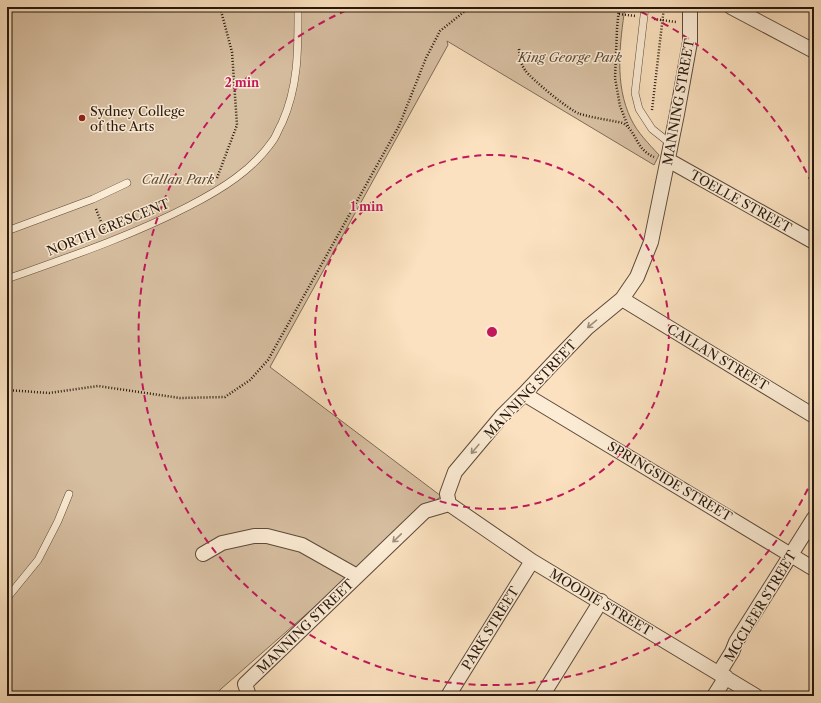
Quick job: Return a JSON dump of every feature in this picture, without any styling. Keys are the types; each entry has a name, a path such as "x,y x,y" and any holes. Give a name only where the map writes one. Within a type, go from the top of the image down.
{"street":[{"name":"MANNING STREET","path":"249,696 245,684 357,576 425,511 449,504 447,494 455,472 502,416 588,327 622,299 637,277 651,242 668,160 687,62 690,7"},
{"path":"731,7 814,52"},
{"name":"TOELLE STREET","path":"668,160 814,242"},
{"name":"CALLAN STREET","path":"622,299 814,416"},
{"name":"SPRINGSIDE STREET","path":"524,394 814,569"},
{"name":"MOODIE STREET","path":"449,504 532,561 601,601 756,696"},
{"name":"MCCLEER STREET","path":"714,696 736,642 814,518"},
{"path":"203,554 222,542 254,536 267,536 302,545 357,576"},
{"name":"PARK STREET","path":"448,696 532,561"},
{"path":"542,696 601,601"}],"lane":[{"name":"NORTH CRESCENT","path":"7,279 109,242 161,221 210,195 234,180 258,159 274,138 286,114 295,84 298,50 298,7"},
{"path":"645,7 635,86 636,100 644,117 652,129 671,144"},
{"path":"7,231 93,199 127,183"},
{"path":"7,598 38,560 58,521 69,494"}],"path":[{"path":"210,195 237,125 232,52 220,7"},
{"path":"7,390 49,393 98,386 180,398 224,397 250,380 268,360 399,126 426,58 440,31 465,11 473,7"},
{"path":"619,7 616,29 615,78 620,106 629,127 642,150 655,158 668,160"},
{"path":"652,110 664,7"},
{"path":"618,14 690,25"},
{"path":"519,49 524,70 553,96 574,111 579,114 623,123 629,127"},
{"path":"93,199 109,242"}],"green space":[{"name":"Callan Park","path":"7,7 625,7 620,49 620,78 622,92 626,106 636,129 659,155 654,165 447,41 448,45 270,367 441,496 213,696 7,696"}],"place":[{"name":"Sydney College of the Arts","path":"82,118"}],"park label":[{"name":"King George Park","path":"570,57"}]}
